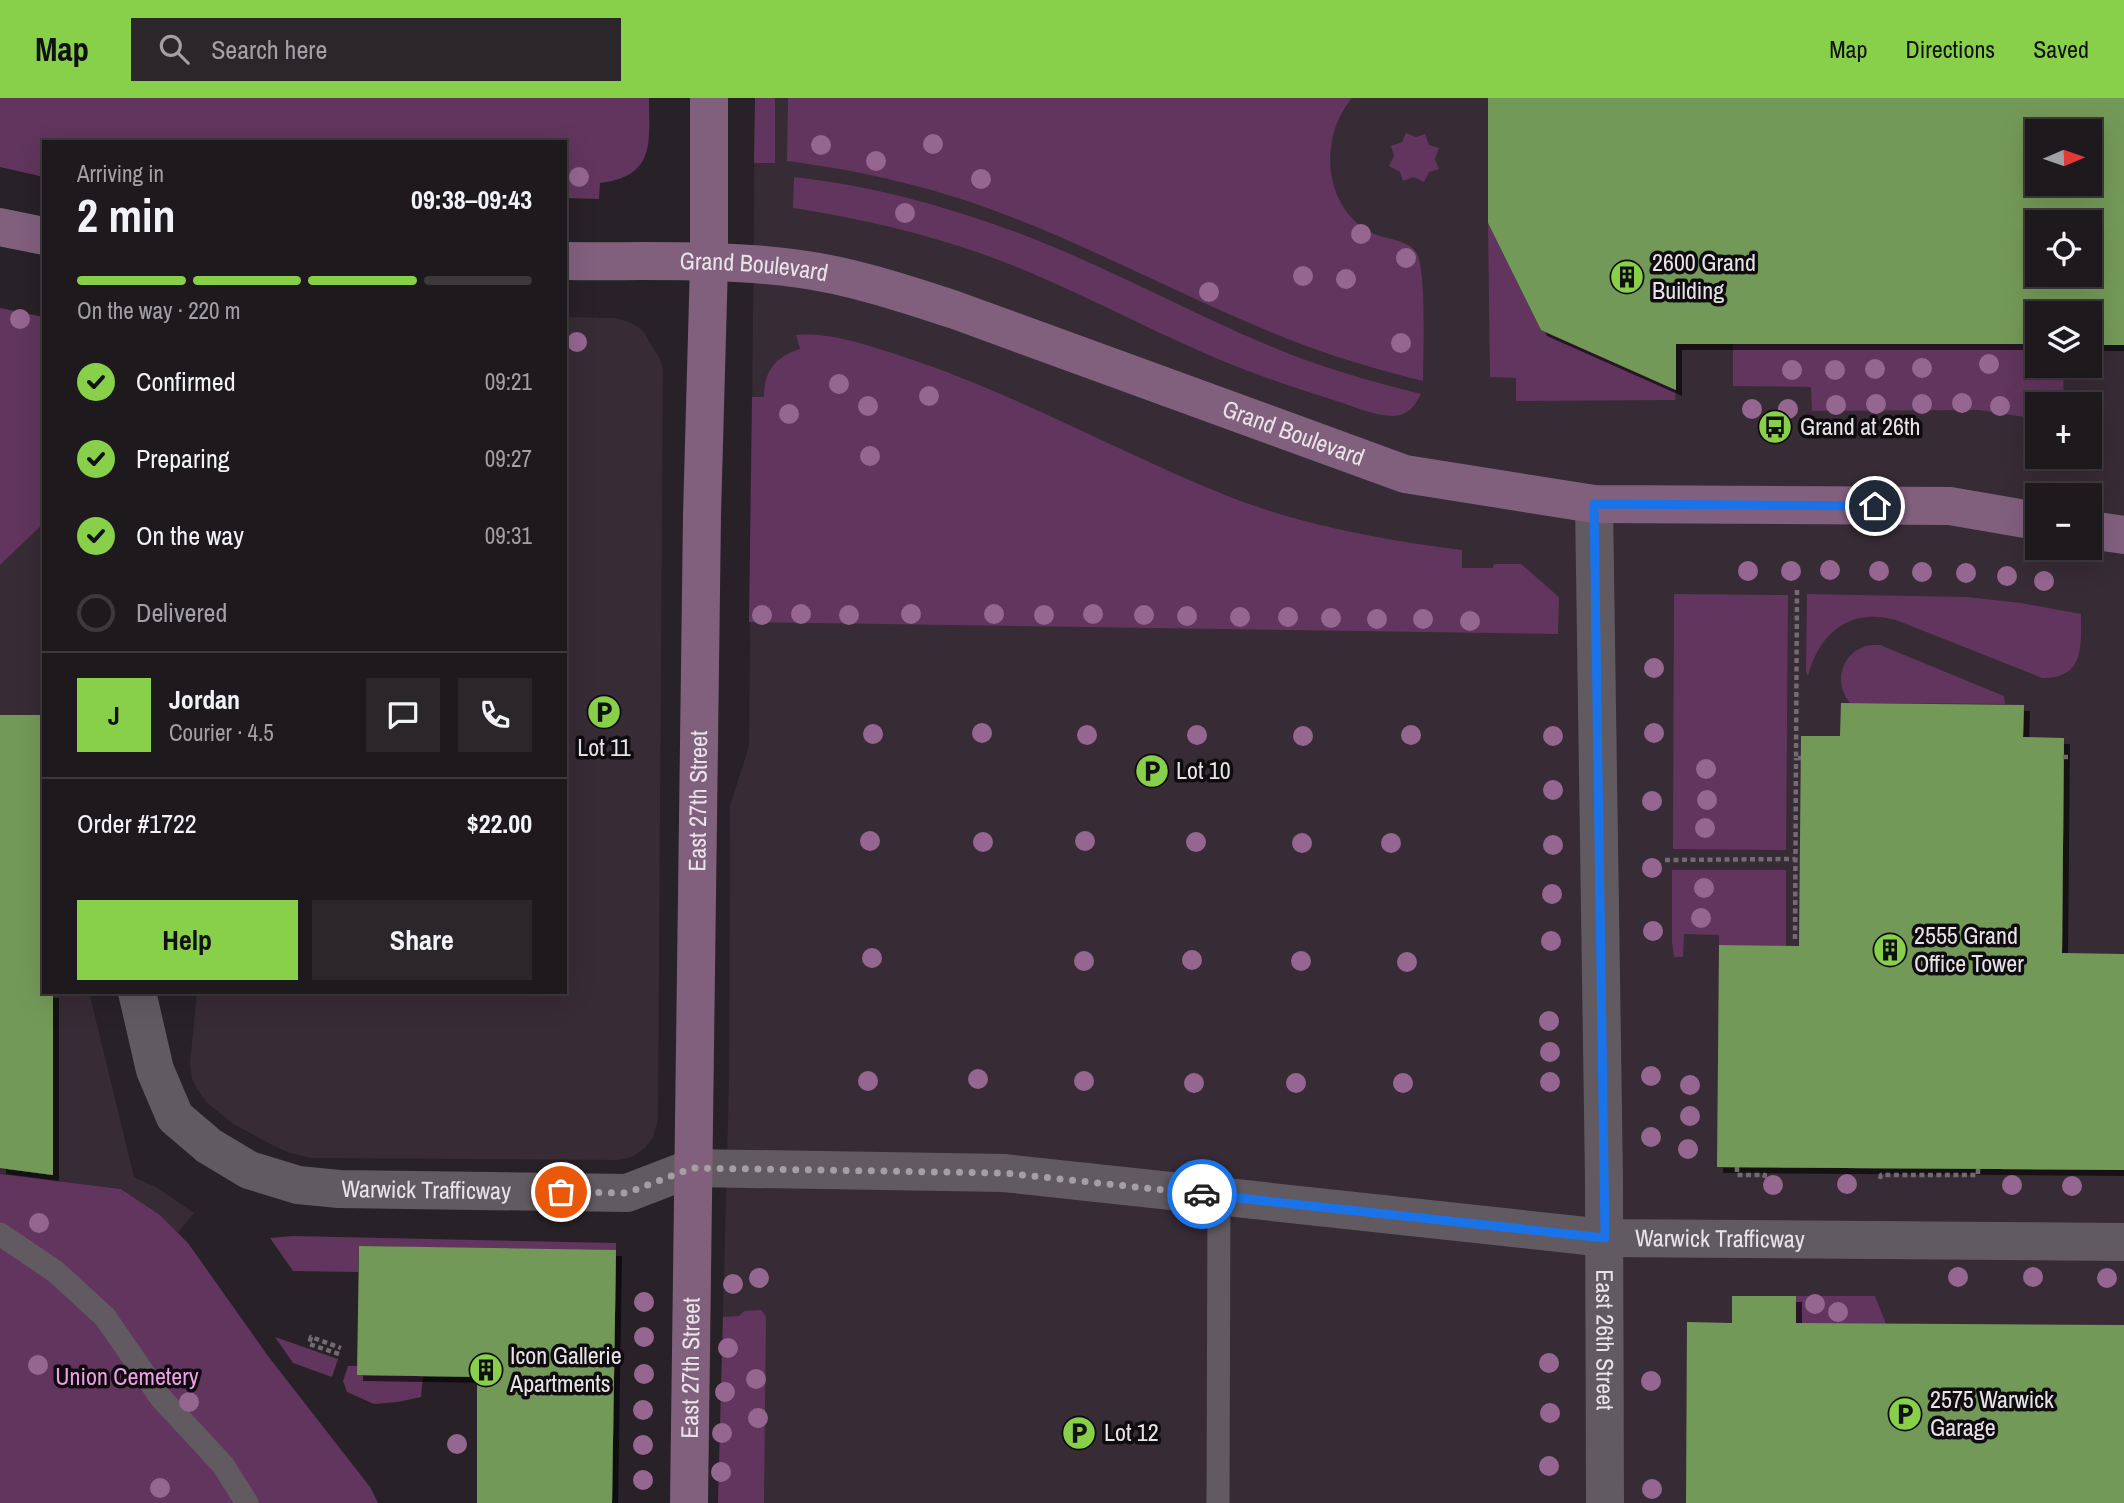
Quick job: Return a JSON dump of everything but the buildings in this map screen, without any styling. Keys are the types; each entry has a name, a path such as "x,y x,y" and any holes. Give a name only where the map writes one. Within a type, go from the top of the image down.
{"main road":[{"name":"East 27th Street","path":"689,1503 702,529 709,263 709,98"},
{"path":"0,227 42,236"},
{"name":"Grand Boulevard","path":"567,261 757,264 803,269 906,294 1405,474 1594,504 1950,506 2025,519"},
{"path":"2102,532 2124,535"}],"street":[{"name":"East 26th Street","path":"1594,504 1605,1238 1605,1503"},
{"name":"Warwick Trafficway","path":"137,994 155,1070 175,1116 209,1146 249,1170 298,1185 339,1189 627,1193 692,1168 1004,1173 1605,1238 2124,1242"}],"lane":[{"path":"1218,1503 1219,1196"},
{"path":"0,1234 56,1272 105,1317 161,1398 223,1465 247,1503"}],"path":[{"path":"1795,939 1797,590"},
{"path":"2063,757 2070,757"},
{"path":"1665,860 1796,859"},
{"path":"1737,1167 1737,1175 1765,1175 1764,1178"},
{"path":"1880,1179 1881,1175 1978,1175 1978,1169"},
{"path":"340,1354 309,1343 311,1337 341,1348"}],"shaded area":[{"path":"755,98 2124,98 2124,1503 718,1503 729,1083 730,806 749,746"},
{"name":"Lot 11","path":"567,317 614,318 630,322 643,331 663,369 658,1120 653,1138 632,1157 617,1160 311,1158 290,1153 232,1123 206,1102 192,1079 190,1063 197,994 567,994"},
{"path":"42,525 42,994 89,994 134,1177 156,1187 194,1213 178,1233 160,1215 121,1189 0,1174 0,565"}],"green space":[{"path":"0,98 649,98 646,155 631,173 600,183 599,199 567,198 567,140 42,140 42,177 0,167"},
{"path":"755,98 775,98 775,163 754,163"},
{"path":"788,98 1352,98 1341,114 1330,152 1335,190 1343,207 1356,222 1372,233 1402,242 1416,252 1423,294 1423,381 1306,346 1051,233 959,198 902,182 787,161"},
{"path":"1406,133 1416,137 1425,134 1429,145 1439,148 1435,159 1439,169 1429,172 1424,182 1414,177 1403,181 1400,172 1389,166 1394,156 1391,146 1402,142"},
{"path":"794,177 884,192 1000,226 1090,263 1288,354 1421,394 1414,406 1399,416 1377,414 1248,371 1059,285 979,253 887,226 793,208"},
{"path":"1488,223 1541,330 1676,390 1675,400 1516,401 1516,378 1490,377"},
{"path":"0,308 42,317 42,525 0,565"},
{"path":"796,335 851,341 946,372 1028,406 1189,480 1258,507 1344,531 1462,550 1462,568 1521,564 1559,597 1558,634 749,622 752,397 764,397 766,380 773,366 784,356 800,349"},
{"path":"1733,344 2025,344 2025,378 2063,378 2064,392 2025,392 2025,417 1979,410 1812,411 1811,387 1733,386"},
{"path":"1674,594 1788,595 1786,850 1673,849"},
{"path":"1807,594 1967,597 2081,614 2078,658 2066,673 2042,678 1896,620 1864,617 1839,627 1829,636 1820,647 1808,676"},
{"path":"1871,645 1880,645 2004,696 2005,704 1850,703 1842,685 1843,668 1853,653"},
{"path":"1672,870 1786,870 1786,946 1719,945 1719,935 1684,934 1683,957 1674,957"},
{"name":"Union Cemetery","path":"0,1174 121,1189 160,1215 188,1243 268,1356 370,1487 378,1503 0,1503"},
{"path":"293,1236 616,1243 616,1251 359,1246 358,1272 293,1271 270,1238"},
{"path":"1796,1296 1875,1296 1886,1324 1796,1323"},
{"path":"761,1310 766,1316 764,1503 718,1503 723,1317"},
{"path":"275,1337 338,1359 332,1377 293,1363"},
{"path":"348,1366 357,1366 357,1375 423,1376 421,1397 374,1404 347,1392 343,1381"}],"way so far":[{"path":"561,1192 627,1193 692,1168 1004,1173 1202,1194"}],"place":[{"name":"2600 Grand Building","path":"1627,277"},
{"name":"Grand at 26th","path":"1775,427"},
{"name":"Lot 11","path":"604,712"},
{"name":"Lot 10","path":"1152,771"},
{"name":"2555 Grand Office Tower","path":"1890,950"},
{"name":"Icon Gallerie Apartments","path":"486,1370"},
{"name":"2575 Warwick Garage","path":"1905,1414"},
{"name":"Lot 12","path":"1079,1433"}],"route":[{"path":"1202,1194 1605,1238 1594,504 1875,506"}]}
